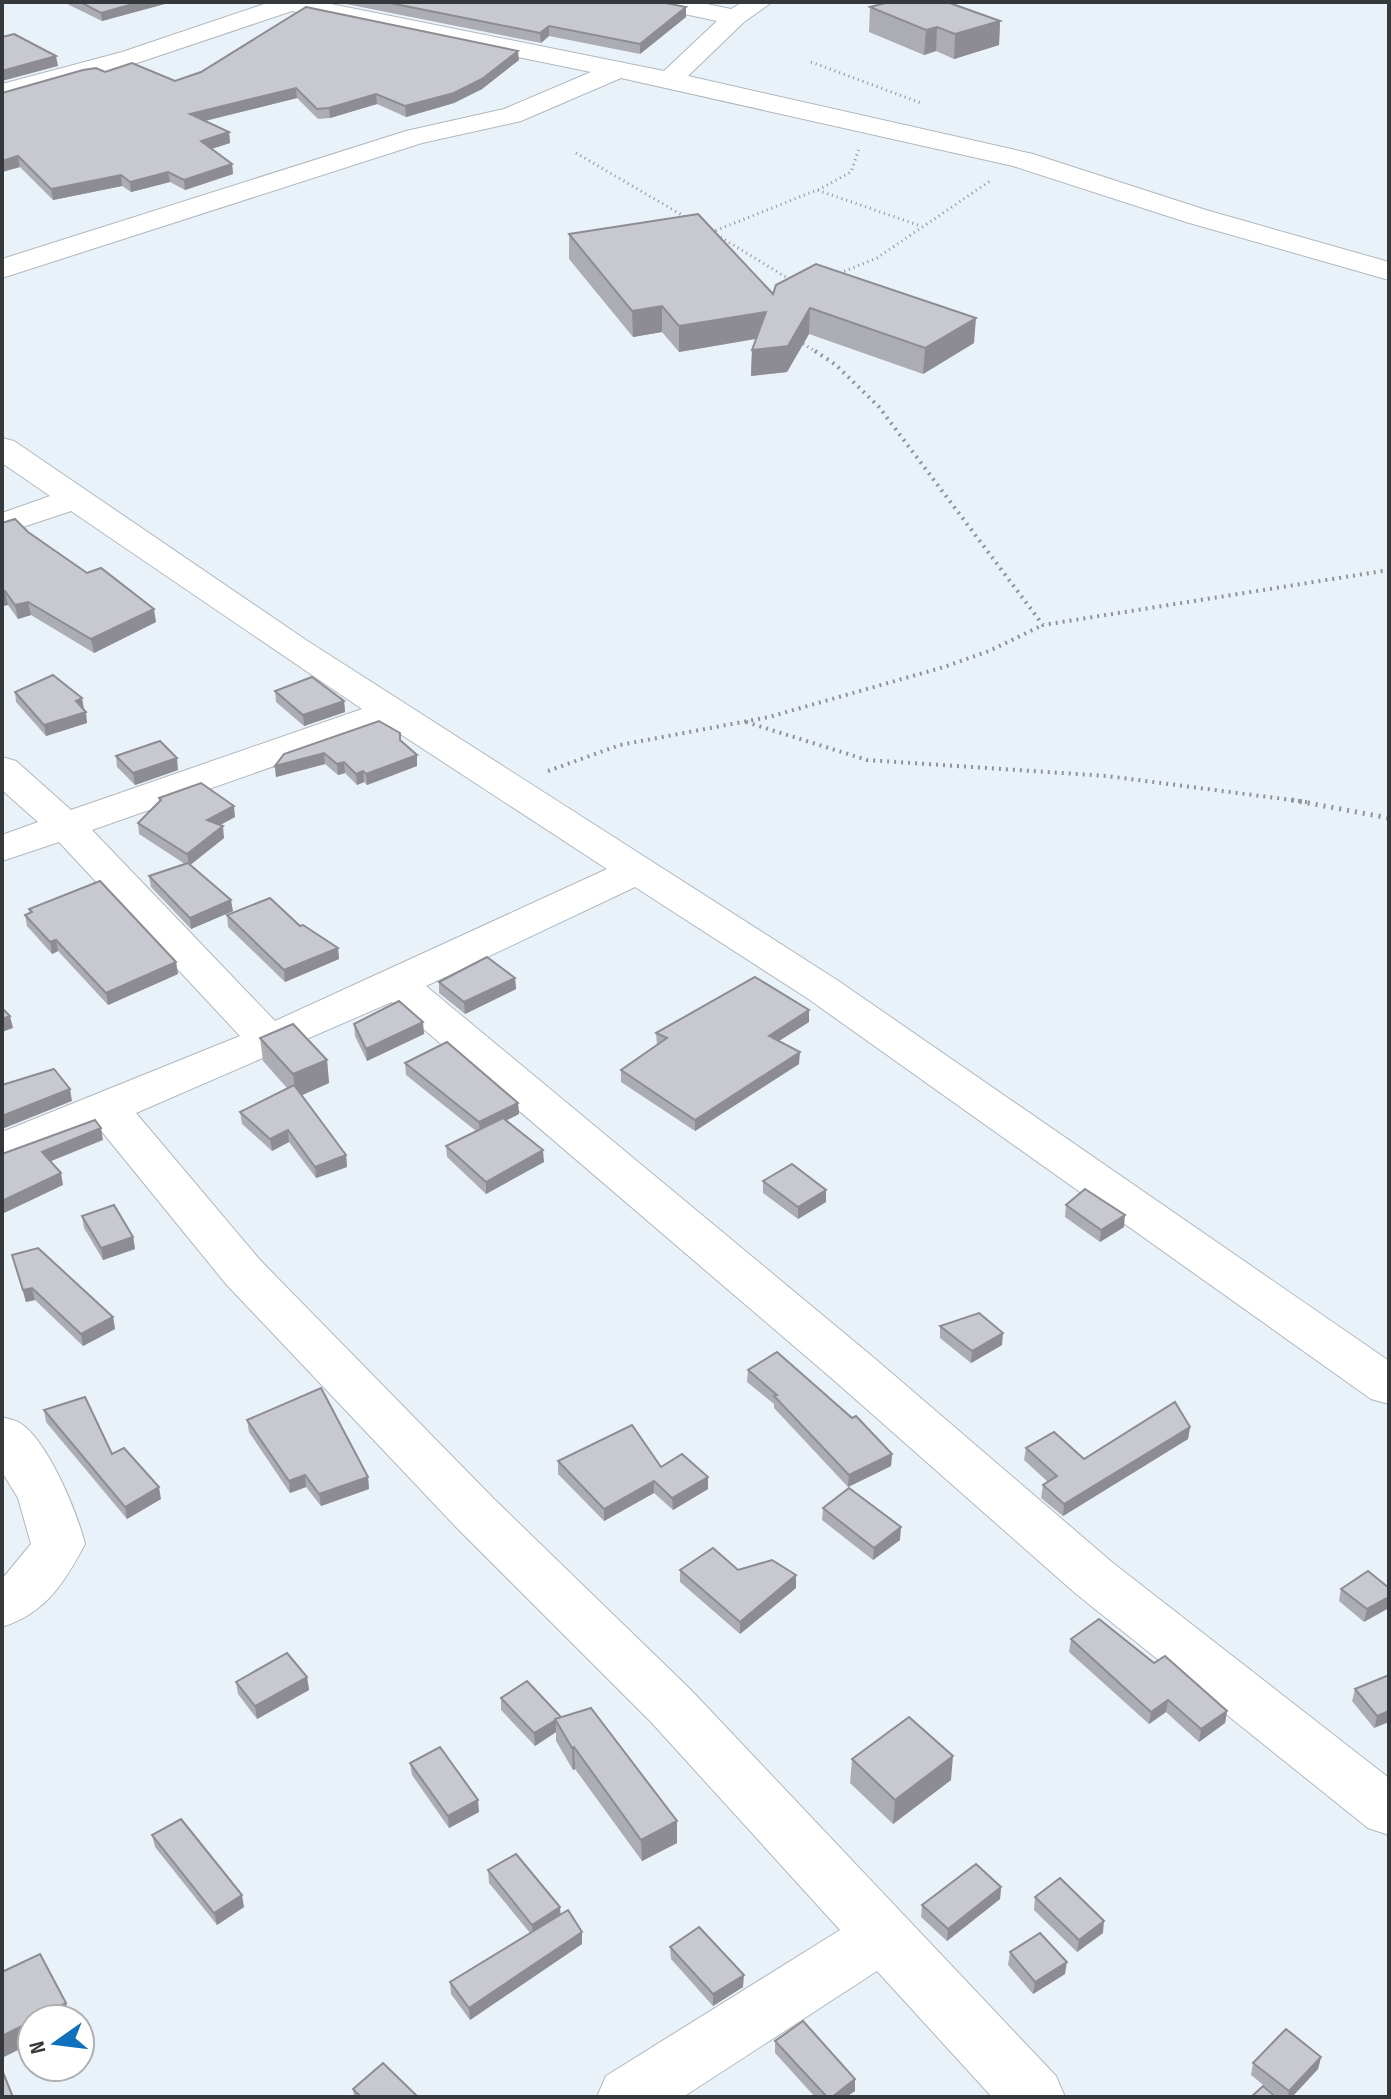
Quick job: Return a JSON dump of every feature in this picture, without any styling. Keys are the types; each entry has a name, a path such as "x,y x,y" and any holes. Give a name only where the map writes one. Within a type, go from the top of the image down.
{"street":[{"path":"2,92 84,72 288,2 670,80 1023,160 1196,216 1389,271"},
{"path":"385,23 426,2"},
{"path":"661,2 735,17"},
{"path":"670,80 735,17 760,2"},
{"path":"2,269 415,137 512,115 617,70"},
{"path":"2,448 391,712 822,989 1389,1386"},
{"path":"2,524 76,498"},
{"path":"2,849 243,761 391,712"},
{"path":"2,769 67,827 268,1040"},
{"path":"2,1149 108,1109 398,985 635,871"},
{"path":"398,985 855,1370 1094,1578 1389,1811"},
{"path":"108,1109 243,1272 475,1513 671,1706 1033,2097"},
{"path":"2,1436 29,1468 49,1503 58,1544 44,1571 21,1596 2,1606"},
{"path":"629,2097 884,1934"}],"path":[{"path":"811,62 921,103"},
{"path":"712,232 817,190 851,172 859,148 861,122"},
{"path":"576,153 612,177 687,218"},
{"path":"826,278 877,258 1023,160"},
{"path":"817,190 921,226"},
{"path":"700,225 801,286 791,291"},
{"path":"796,340 836,365 879,407 1043,625"},
{"path":"509,787 620,745 746,722 944,667 989,651 1043,625 1389,570"},
{"path":"746,722 867,760 1107,776 1307,802 1389,818"}],"building":[{"path":"80,2 140,2 101,13"},
{"path":"385,2 661,2 686,7 640,44 549,26 540,33"},
{"path":"889,2 947,2 1000,21 955,34 937,27 926,30 870,7"},
{"path":"306,7 518,51 482,79 454,93 405,106 376,94 317,109 296,88 190,114 229,132 201,141 232,164 184,180 168,172 130,182 121,175 51,189 18,156 2,161 2,93 83,70 96,68 105,72 132,63 175,81 201,72"},
{"path":"14,34 56,56 2,71 2,37"},
{"path":"698,214 773,294 776,285 816,264 976,318 925,348 810,308 788,346 752,350 766,312 679,326 662,306 632,311 569,234"},
{"path":"15,519 28,532 87,573 101,568 154,609 91,639 28,602 15,605 5,591 2,592 2,523"},
{"path":"53,675 82,698 76,701 86,712 44,725 15,692"},
{"path":"312,677 344,701 303,715 275,691"},
{"path":"379,721 400,733 400,740 417,755 366,774 363,771 356,774 344,762 337,764 324,753 275,766 284,754"},
{"path":"160,741 177,758 133,773 116,756"},
{"path":"201,783 234,806 207,820 223,826 187,854 138,823 161,800 159,798"},
{"path":"188,863 231,900 190,918 149,876"},
{"path":"100,881 176,962 106,993 56,940 50,942 25,915 32,912 29,909"},
{"path":"270,898 300,926 338,948 284,970 227,915"},
{"path":"487,957 515,978 464,1002 439,982"},
{"path":"755,977 809,1010 769,1036 800,1052 695,1120 621,1070 667,1038 656,1033"},
{"path":"399,1001 423,1022 366,1049 354,1024"},
{"path":"2,1008 10,1016 2,1019"},
{"path":"293,1024 327,1060 293,1074 260,1038"},
{"path":"447,1042 518,1103 479,1122 405,1063"},
{"path":"54,1069 70,1089 2,1116 2,1085"},
{"path":"294,1085 346,1155 315,1167 288,1130 270,1139 240,1112"},
{"path":"503,1118 543,1150 486,1182 446,1146"},
{"path":"95,1120 101,1128 42,1152 61,1173 2,1201 2,1154"},
{"path":"792,1164 826,1190 798,1207 763,1181"},
{"path":"1085,1189 1125,1215 1101,1230 1066,1205"},
{"path":"114,1205 133,1237 101,1248 82,1216"},
{"path":"38,1248 113,1317 81,1334 32,1288 23,1290 12,1255"},
{"path":"979,1313 1003,1333 972,1351 940,1326"},
{"path":"777,1352 852,1418 856,1416 892,1454 849,1475 774,1396 777,1395 748,1370"},
{"path":"321,1388 368,1477 319,1494 305,1475 289,1481 247,1420"},
{"path":"85,1397 112,1454 124,1448 159,1487 125,1507 44,1410"},
{"path":"1175,1402 1190,1427 1064,1504 1043,1485 1057,1476 1026,1448 1054,1432 1084,1459"},
{"path":"632,1425 661,1467 682,1454 708,1477 672,1498 654,1481 604,1509 558,1461"},
{"path":"849,1488 901,1527 874,1548 823,1508"},
{"path":"713,1548 738,1570 772,1560 796,1575 740,1622 680,1570"},
{"path":"1368,1571 1389,1588 1389,1597 1367,1609 1341,1589"},
{"path":"1099,1619 1154,1663 1165,1656 1227,1711 1201,1729 1168,1700 1151,1712 1071,1639"},
{"path":"287,1653 307,1677 255,1706 236,1682"},
{"path":"1389,1675 1389,1711 1377,1716 1355,1689"},
{"path":"527,1681 561,1717 534,1733 501,1698"},
{"path":"591,1708 677,1821 641,1840 572,1748 555,1719"},
{"path":"909,1717 953,1756 895,1800 852,1759"},
{"path":"440,1747 478,1800 448,1816 410,1763"},
{"path":"181,1819 242,1895 214,1913 152,1835"},
{"path":"516,1854 560,1907 532,1925 488,1870"},
{"path":"976,1864 1001,1887 948,1929 922,1905"},
{"path":"1060,1878 1104,1921 1079,1940 1035,1897"},
{"path":"568,1910 582,1932 469,2008 450,1982"},
{"path":"699,1927 744,1975 713,1994 670,1947"},
{"path":"1040,1933 1067,1962 1035,1982 1010,1952"},
{"path":"40,1954 66,2003 16,2003 16,2029 2,2036 2,1972"},
{"path":"803,2021 855,2079 832,2097 827,2097 775,2041"},
{"path":"1286,2029 1321,2057 1289,2091 1253,2063"},
{"path":"383,2063 418,2097 361,2097 353,2089"},
{"path":"2,2070 13,2097 2,2097"},
{"path":"1263,2086 1276,2097 1251,2097"}]}
